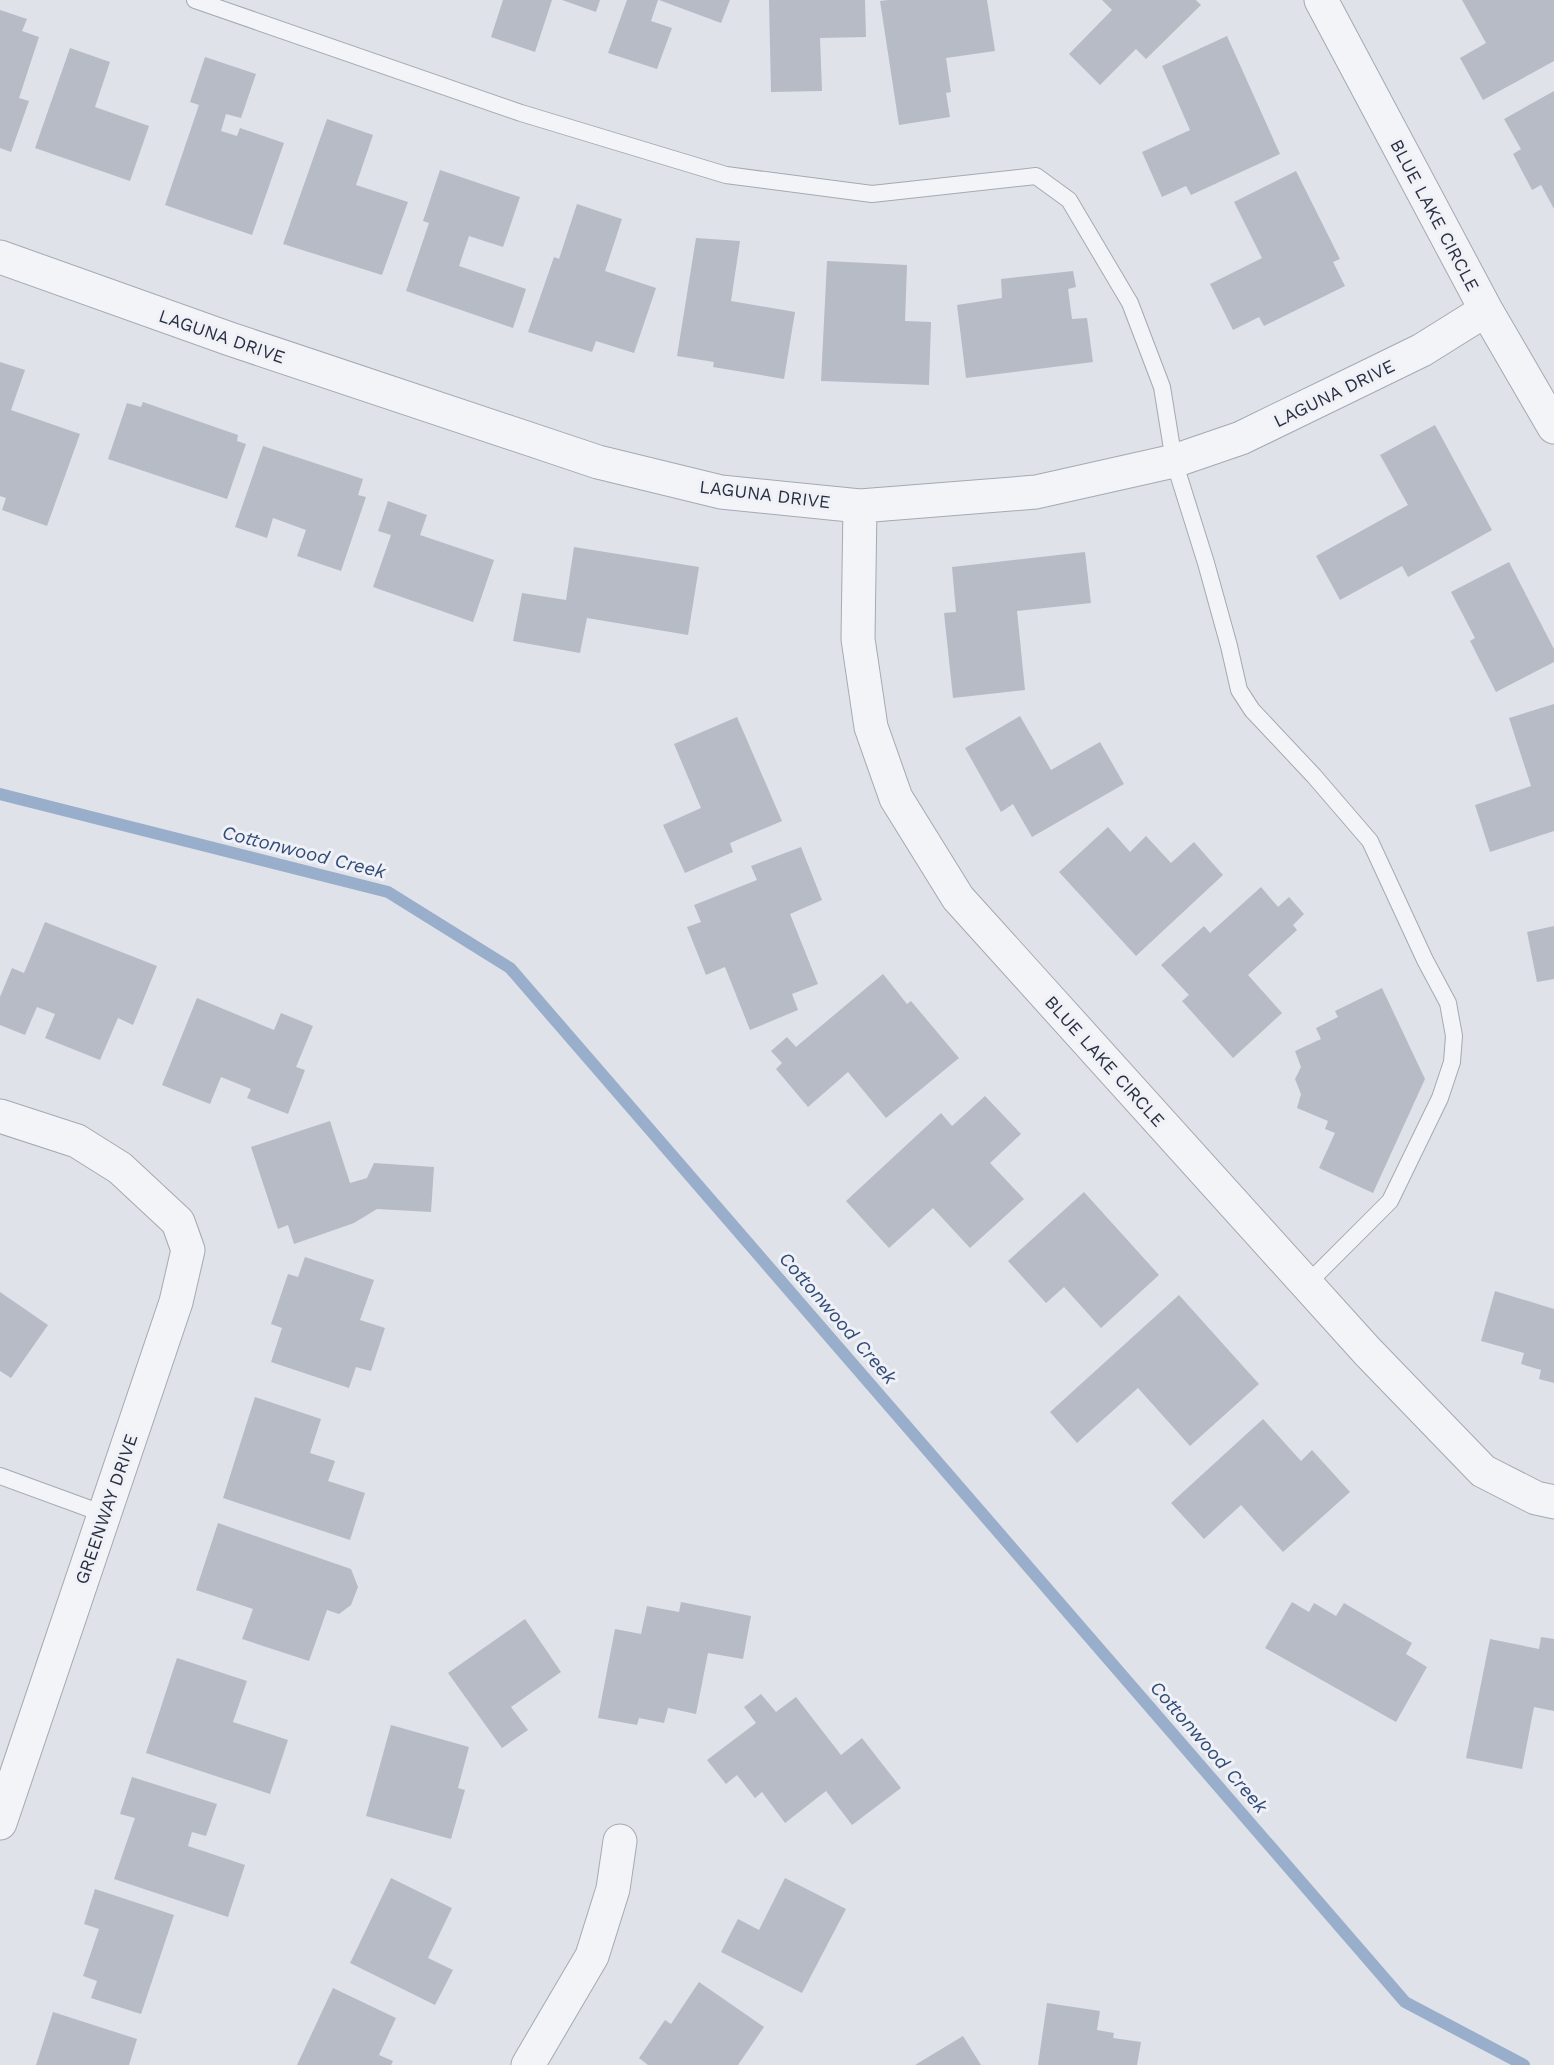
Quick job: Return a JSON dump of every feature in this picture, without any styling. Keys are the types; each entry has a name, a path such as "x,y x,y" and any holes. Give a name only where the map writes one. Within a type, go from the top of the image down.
{"street":[{"name":"BLUE LAKE CIRCLE","path":"1321,0 1486,310 1554,427"},
{"name":"LAGUNA DRIVE","path":"0,257 230,339 598,462 721,492 860,506 1036,492 1174,461 1241,438 1422,350 1486,310"},
{"name":"BLUE LAKE CIRCLE","path":"860,506 858,639 871,727 895,798 958,898 1307,1284 1483,1471 1536,1498 1554,1502"},
{"name":"GREENWAY DRIVE","path":"0,1116 77,1141 120,1168 178,1222 187,1250 176,1303 0,1822"},
{"path":"528,2065 592,1956 613,1889 620,1841"}],"lane":[{"path":"195,0 521,113 726,175 872,194 1035,176 1069,200 1130,303 1162,387 1174,461 1206,563 1239,690 1252,710 1370,841 1420,950 1448,1003 1454,1036 1452,1062 1440,1098 1390,1201 1307,1284"},
{"path":"0,1476 104,1514"}],"building":[{"path":"503,0 552,0 535,52 491,37"},
{"path":"562,0 600,0 596,12"},
{"path":"627,0 658,0 651,21 672,28 657,69 608,53"},
{"path":"659,0 730,0 721,23"},
{"path":"769,0 865,0 866,37 820,38 822,91 771,92"},
{"path":"987,0 995,51 946,58 951,92 946,93 950,117 899,125 880,1"},
{"path":"1102,0 1196,0 1201,5 1146,59 1136,49 1100,85 1069,54 1112,10"},
{"path":"1462,0 1554,0 1554,61 1483,100 1460,58 1486,43"},
{"path":"0,10 27,19 22,31 39,37 19,98 29,101 11,152 0,148"},
{"path":"1227,36 1280,154 1191,195 1186,186 1162,197 1142,152 1190,130 1162,66"},
{"path":"70,48 110,62 95,107 149,126 130,181 35,148"},
{"path":"205,57 256,74 241,118 226,114 221,131 237,136 240,128 284,143 252,235 165,205 199,105 190,102"},
{"path":"1554,91 1554,209 1541,185 1532,190 1513,154 1521,149 1504,119"},
{"path":"327,119 373,135 356,185 408,202 382,275 283,244"},
{"path":"440,170 520,197 503,247 469,236 459,266 526,289 513,328 406,291 429,223 423,221"},
{"path":"1296,171 1340,259 1333,262 1345,286 1264,326 1259,317 1233,330 1210,284 1262,258 1234,202"},
{"path":"577,204 622,219 605,271 656,288 634,353 596,341 592,352 528,332 554,257 559,259"},
{"path":"696,238 740,241 731,301 795,312 784,379 713,367 714,362 677,356"},
{"path":"827,261 907,265 905,321 931,322 929,385 821,381"},
{"path":"1073,271 1076,287 1068,289 1072,319 1087,318 1093,362 966,378 957,305 1002,298 1001,279"},
{"path":"0,362 25,370 11,410 80,434 47,526 2,510 6,498 0,496"},
{"path":"143,402 238,435 237,441 246,444 227,499 108,459 127,403 141,407"},
{"path":"1435,425 1492,530 1408,577 1402,566 1340,600 1316,556 1408,505 1380,455"},
{"path":"263,446 363,479 358,495 366,497 341,571 297,556 306,530 273,518 267,538 235,527"},
{"path":"388,501 427,515 420,535 494,560 473,622 373,587 391,535 378,531"},
{"path":"574,547 699,567 688,635 587,618 580,653 513,641 522,593 566,600"},
{"path":"1085,552 1091,603 1017,611 1025,690 953,698 944,613 956,612 952,567"},
{"path":"1509,562 1554,649 1554,662 1496,692 1470,641 1475,638 1451,592"},
{"path":"1554,704 1554,831 1490,852 1475,805 1531,786 1509,718"},
{"path":"1020,716 1051,770 1100,742 1124,784 1032,837 1013,804 1001,812 965,748"},
{"path":"737,717 782,821 730,843 733,852 685,873 663,825 701,808 674,744"},
{"path":"1108,827 1130,852 1146,836 1171,863 1194,842 1223,875 1136,956 1059,872"},
{"path":"801,847 822,900 790,914 818,984 792,994 798,1010 750,1030 725,967 706,975 687,927 701,922 694,905 757,880 751,866"},
{"path":"1261,887 1278,907 1289,897 1304,914 1293,925 1297,930 1248,975 1282,1013 1233,1058 1182,1001 1189,995 1161,965 1204,926 1210,933"},
{"path":"45,922 157,966 133,1025 118,1018 100,1060 45,1038 55,1014 37,1007 25,1035 0,1025 0,997 12,968 24,973"},
{"path":"1554,926 1554,979 1537,982 1527,932"},
{"path":"883,974 907,1004 911,1001 959,1058 886,1118 848,1072 808,1107 776,1069 782,1063 771,1051 787,1037 796,1047"},
{"path":"1382,988 1425,1079 1373,1193 1319,1168 1335,1133 1325,1129 1328,1121 1297,1108 1301,1094 1295,1079 1301,1067 1295,1051 1321,1039 1316,1028 1338,1017 1335,1011"},
{"path":"197,998 274,1030 281,1013 313,1026 296,1067 305,1070 288,1114 247,1098 251,1089 221,1077 210,1104 162,1085"},
{"path":"985,1096 1021,1134 990,1163 1024,1199 970,1248 933,1208 889,1248 846,1201 941,1113 952,1126"},
{"path":"330,1121 350,1183 367,1178 374,1163 434,1167 431,1212 377,1209 354,1223 294,1244 288,1225 278,1229 251,1147"},
{"path":"1084,1192 1159,1275 1101,1328 1064,1287 1046,1303 1008,1261"},
{"path":"305,1257 374,1280 360,1320 385,1328 371,1371 356,1367 349,1388 271,1362 282,1328 271,1324 288,1274 298,1277"},
{"path":"1495,1291 1554,1309 1554,1383 1539,1379 1541,1370 1521,1364 1524,1353 1481,1341"},
{"path":"0,1292 48,1325 11,1378 0,1371"},
{"path":"1179,1295 1259,1384 1190,1446 1138,1388 1077,1443 1050,1412"},
{"path":"255,1397 321,1419 310,1453 335,1461 328,1481 365,1493 350,1540 223,1498"},
{"path":"1263,1419 1301,1461 1312,1450 1350,1492 1283,1552 1241,1505 1204,1539 1171,1503"},
{"path":"218,1523 351,1569 358,1587 351,1605 339,1614 327,1610 309,1661 242,1639 253,1609 196,1590"},
{"path":"681,1602 751,1616 743,1659 708,1653 696,1714 668,1708 664,1723 639,1718 637,1725 598,1718 615,1629 641,1634 647,1606 679,1612"},
{"path":"1292,1602 1309,1612 1314,1603 1336,1616 1344,1603 1412,1643 1406,1654 1427,1667 1396,1722 1265,1648"},
{"path":"525,1619 561,1672 511,1707 528,1730 502,1748 448,1673"},
{"path":"1541,1637 1554,1639 1554,1711 1534,1707 1522,1769 1466,1758 1490,1639 1539,1649"},
{"path":"177,1658 247,1681 233,1722 288,1740 270,1794 146,1753"},
{"path":"761,1694 776,1712 796,1697 841,1755 862,1738 901,1788 852,1825 826,1791 785,1823 762,1792 755,1798 737,1775 726,1784 707,1760 756,1723 744,1707"},
{"path":"391,1725 469,1747 458,1788 465,1790 451,1839 366,1816"},
{"path":"132,1777 217,1804 206,1836 192,1832 188,1846 245,1865 228,1917 114,1879 135,1818 120,1814"},
{"path":"391,1878 452,1908 428,1958 453,1970 435,2005 350,1963"},
{"path":"785,1878 846,1909 802,1993 721,1952 738,1919 759,1930"},
{"path":"95,1889 174,1915 141,2014 91,1998 97,1981 83,1976 99,1929 84,1924"},
{"path":"699,1982 764,2027 738,2065 648,2065 639,2058 665,2020 671,2024"},
{"path":"333,1988 396,2018 379,2055 393,2061 391,2065 297,2065"},
{"path":"1047,2003 1100,2011 1097,2030 1114,2033 1113,2038 1141,2042 1137,2065 1038,2065"},
{"path":"53,2012 137,2039 129,2065 36,2065"},
{"path":"963,2036 981,2065 915,2065"}],"waterway":[{"name":"Cottonwood Creek","path":"0,794 388,892 510,968 1405,2002 1524,2065"}]}
